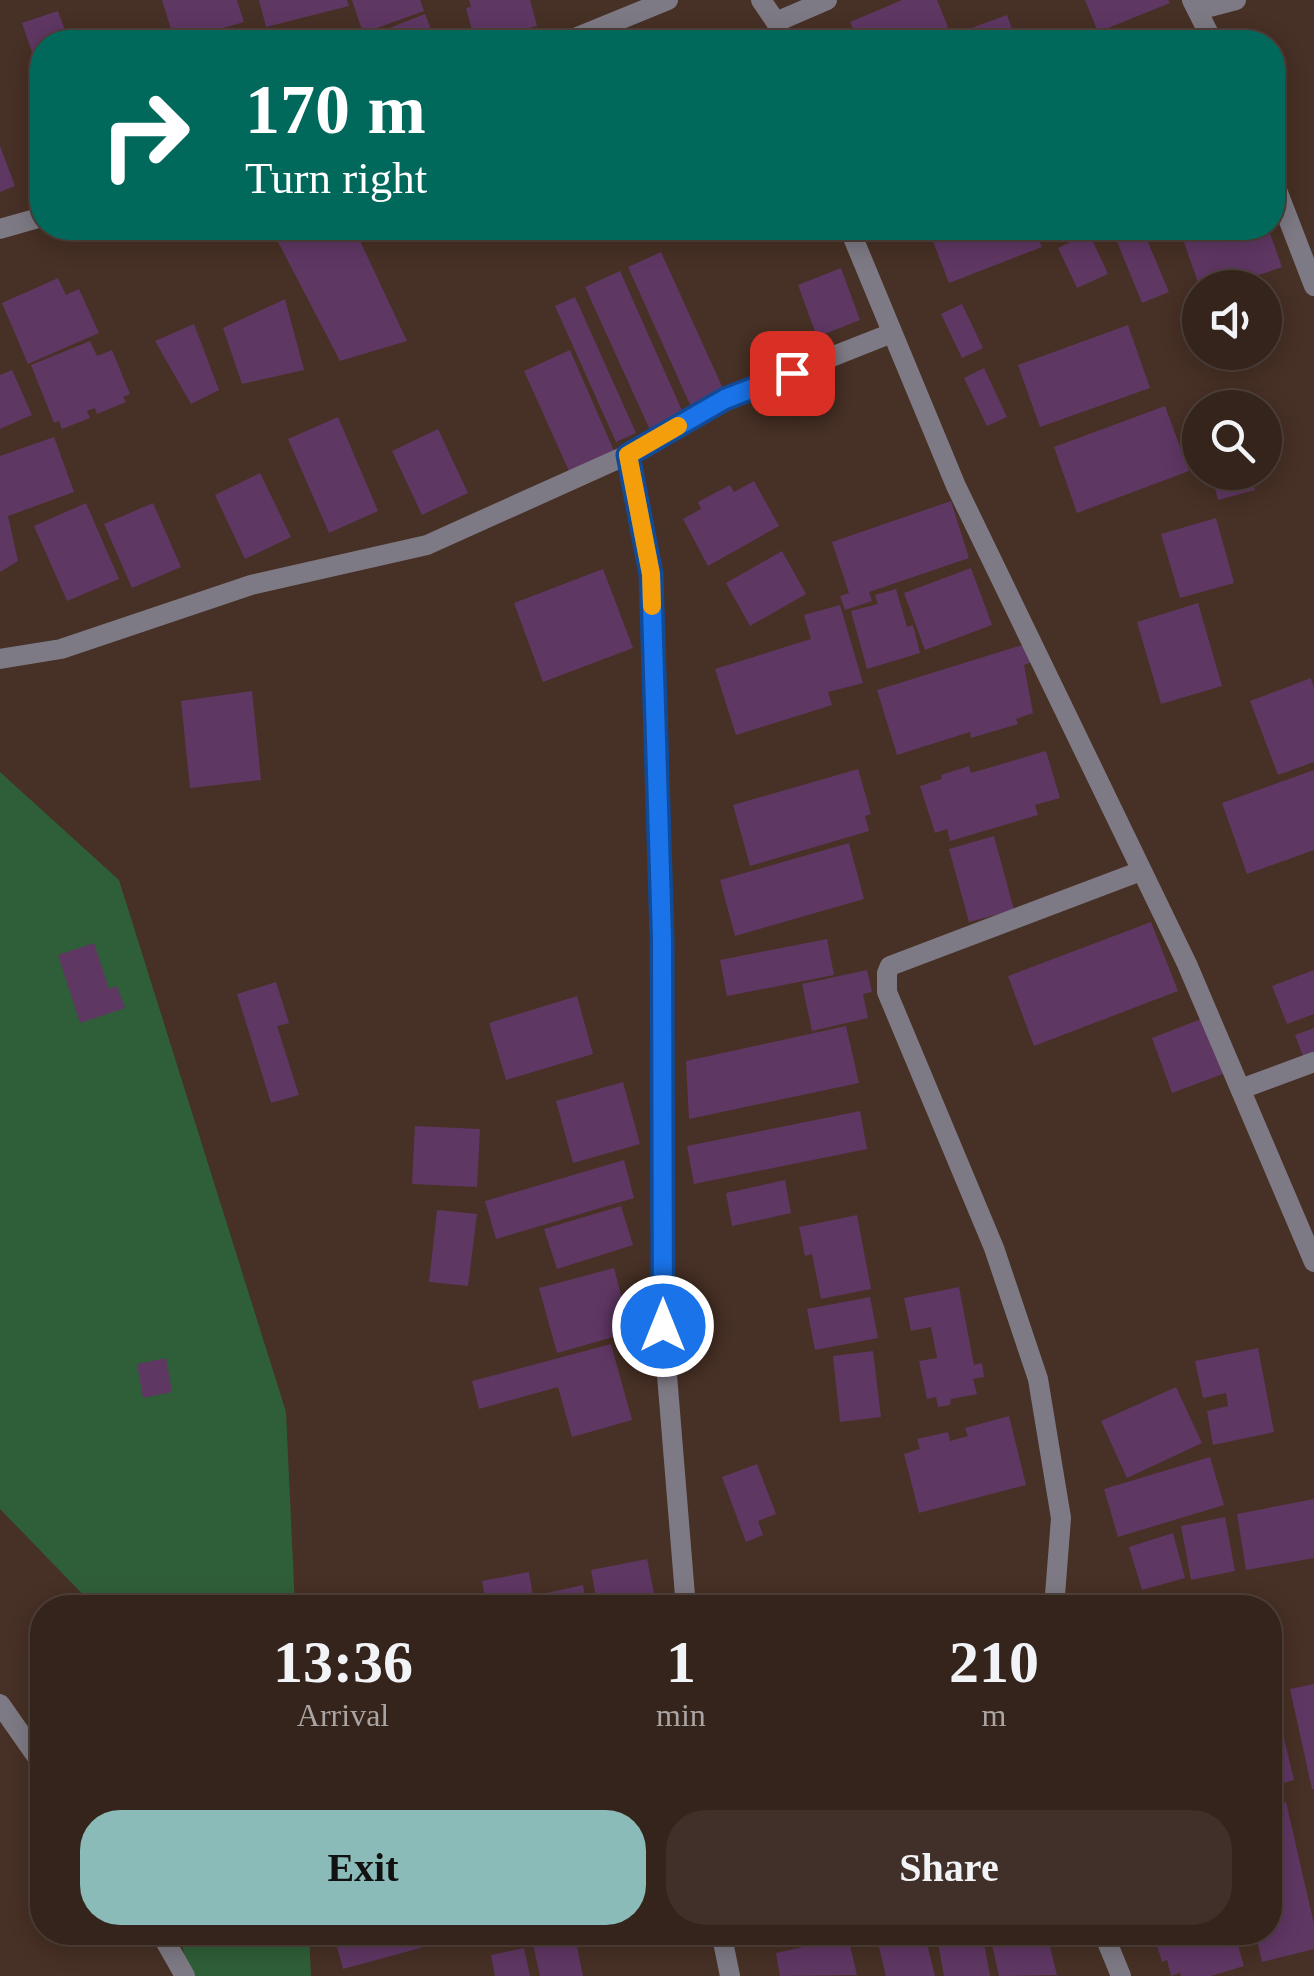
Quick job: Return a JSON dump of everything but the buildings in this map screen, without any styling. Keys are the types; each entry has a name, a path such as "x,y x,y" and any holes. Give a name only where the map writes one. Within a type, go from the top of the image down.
{"street":[{"path":"594,30 668,0"},
{"path":"761,0 779,30"},
{"path":"776,22 827,0"},
{"path":"1207,30 1195,5 1236,0"},
{"path":"1285,211 1314,286"},
{"path":"0,229 30,221"},
{"path":"854,240 956,486 1187,964 1314,1262"},
{"path":"0,659 61,649 251,585 427,545 628,455 725,399 892,333"},
{"path":"628,455 651,574 662,938 663,1326 685,1595"},
{"path":"1055,1595 1061,1518 1038,1379 994,1248 887,992 887,973 890,966 1141,871"},
{"path":"1241,1089 1314,1062"},
{"path":"0,1704 30,1747"},
{"path":"167,1945 185,1976"},
{"path":"724,1945 730,1976"},
{"path":"1109,1945 1122,1976"}],"green space":[{"path":"0,772 119,880 286,1412 294,1595 83,1595 0,1509"},
{"path":"182,1945 310,1945 311,1976 188,1976"}],"slow traffic":[{"path":"652,606 651,574 628,455 678,426"}],"route":[{"path":"663,1326 662,938 651,574 628,455 725,399 792,373"}]}
